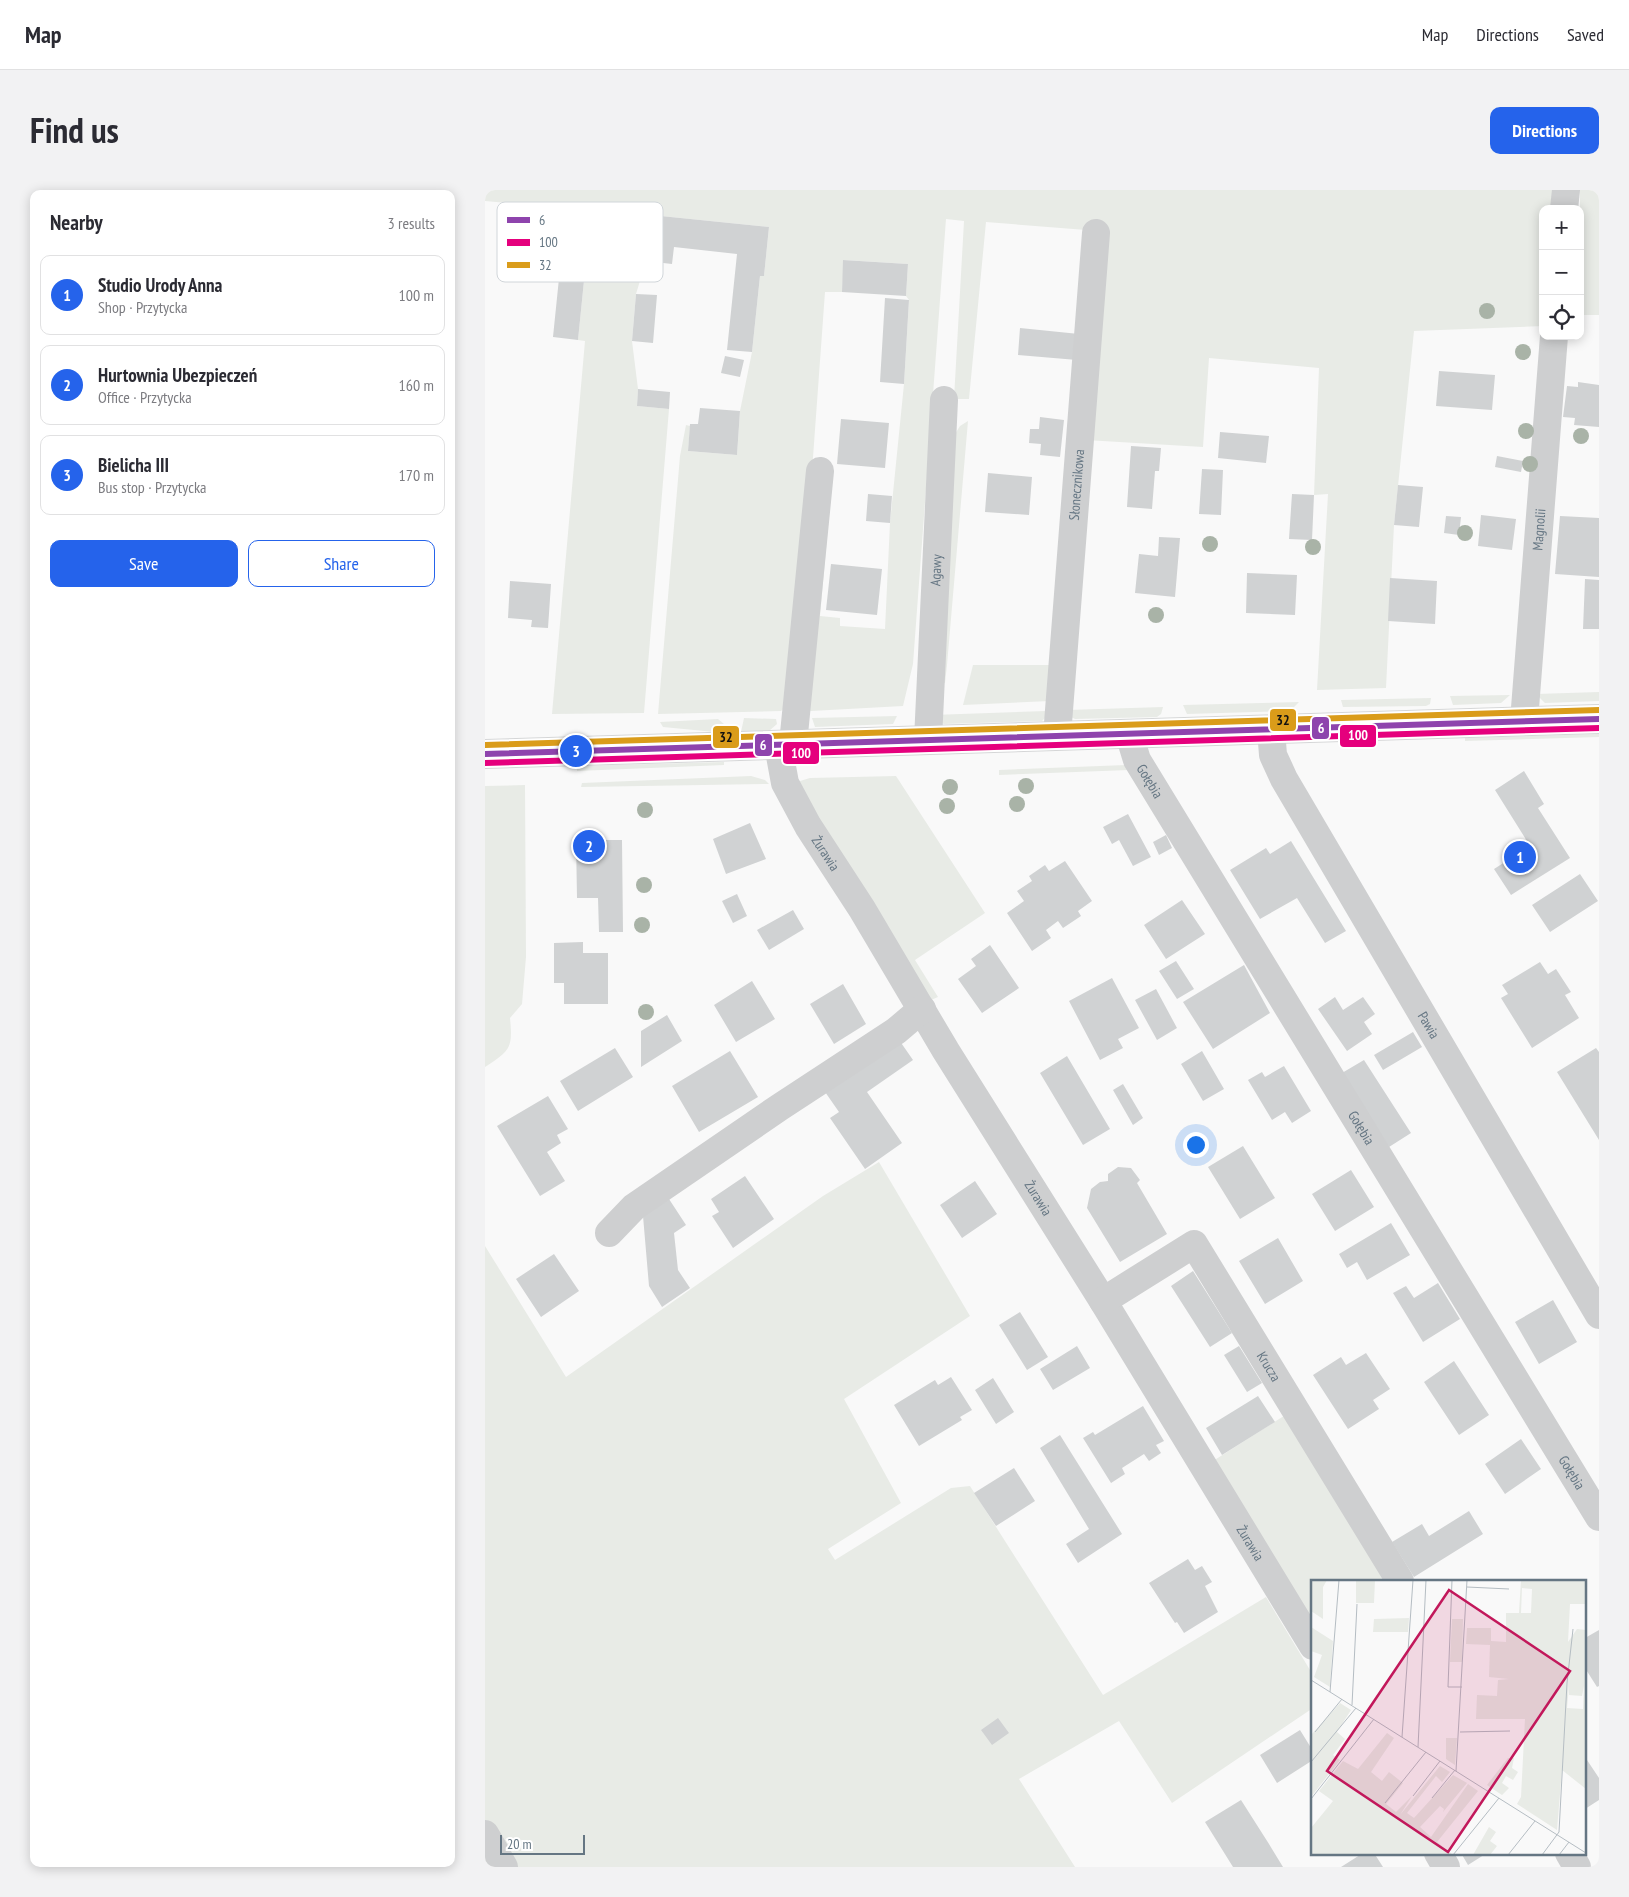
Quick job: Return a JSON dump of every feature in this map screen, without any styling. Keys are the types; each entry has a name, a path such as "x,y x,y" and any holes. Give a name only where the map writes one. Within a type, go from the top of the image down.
{"main road":[{"path":"485,754 1599,719"}],"street":[{"path":"1564,205 1566,190"},
{"name":"Słonecznikowa","path":"1057,736 1096,233"},
{"name":"Magnolii","path":"1524,722 1554,340"},
{"name":"Agawy","path":"929,740 928,710 944,400"},
{"name":"Żurawia","path":"820,471 785,745 785,783 808,826 862,909 1311,1643"},
{"name":"Pawia","path":"1271,729 1273,755 1283,779 1599,1315"},
{"name":"Gołębia","path":"1129,734 1137,760 1599,1517"},
{"path":"609,1233 634,1207 780,1107 896,1031 922,1009"},
{"name":"Krucza","path":"1103,1301 1194,1244 1399,1580"},
{"path":"485,1834 504,1867"},
{"path":"1439,1854 1447,1867"},
{"path":"1570,1854 1577,1867"}],"shaded area":[{"path":"485,190 1555,190 1553,205 1539,205 1539,326 1414,331 1394,525 1386,688 1317,690 1328,494 1314,495 1319,368 1209,358 1203,447 1069,439 1086,230 986,222 969,399 954,399 964,221 946,219 913,664 903,706 811,711 802,709 833,471 820,616 840,618 840,626 885,629 890,523 904,384 909,300 906,296 908,264 844,260 842,292 825,292 812,471 786,706 781,711 658,714 680,456 686,425 690,426 688,451 737,455 740,411 752,352 760,276 764,276 769,227 663,216 663,202 485,201"},
{"path":"1580,190 1599,190 1599,315 1584,315 1584,205 1580,205"},
{"path":"584,282 640,282 636,294 632,341 638,389 637,406 669,409 644,713 552,714 585,341 578,340"},
{"path":"968,421 945,683 935,683 955,434 960,426"},
{"path":"973,665 1052,665 1050,701 963,705"},
{"path":"1599,692 1599,701 1545,703 1536,694"},
{"path":"1510,695 1501,703 1453,705 1450,696"},
{"path":"1431,698 1430,704 1426,706 1343,707 1341,700"},
{"path":"1299,702 1290,711 1187,714 1183,705"},
{"path":"1163,707 1161,714 1157,717 1075,719 1069,716 1067,710"},
{"path":"1046,711 1046,717 1042,721 944,724 936,721 932,715"},
{"path":"897,716 893,724 815,727 812,718"},
{"path":"744,718 776,719 777,724 769,731 741,732"},
{"path":"718,719 724,724 725,733 663,727 660,722"},
{"path":"1599,734 1599,737 1465,741 1465,738"},
{"path":"724,762 724,765 577,771 577,766"},
{"path":"1126,765 1129,770 999,775 999,770"},
{"path":"751,776 765,780 769,784 581,787 582,783"},
{"path":"896,776 985,913 915,960 938,997 931,1000 799,786 800,781 810,778"},
{"path":"525,785 526,957 522,1004 510,1018 511,1036 508,1048 500,1057 485,1067 485,786"},
{"path":"879,1162 970,1316 844,1399 901,1503 828,1549 835,1560 951,1488 970,1486 1103,1695 1266,1597 1311,1672 1311,1709 1172,1803 1119,1721 1019,1779 1075,1867 485,1867 485,1246 566,1377 823,1196"},
{"path":"1287,1414 1389,1580 1311,1580 1311,1621 1213,1461"}],"building":[{"path":"663,216 769,227 764,276 760,276 752,352 727,350 737,254 674,247 672,264 663,263"},
{"path":"843,260 908,264 906,296 842,292"},
{"path":"559,282 584,282 578,340 553,337"},
{"path":"636,294 657,295 653,343 632,341"},
{"path":"885,298 909,300 904,384 880,382"},
{"path":"1020,328 1079,334 1077,360 1018,355"},
{"path":"725,356 744,360 740,377 721,373"},
{"path":"1439,371 1495,375 1492,410 1436,406"},
{"path":"1578,382 1599,385 1599,427 1574,425 1575,418 1563,417 1567,386 1578,387"},
{"path":"638,389 670,392 669,409 637,406"},
{"path":"700,408 740,411 737,455 688,451 690,424 698,424"},
{"path":"1040,417 1064,420 1060,457 1040,455 1041,444 1029,443 1030,429 1039,429"},
{"path":"841,419 889,423 885,468 837,464"},
{"path":"1220,432 1269,436 1266,463 1218,458"},
{"path":"1131,446 1161,448 1159,471 1155,471 1152,509 1127,507"},
{"path":"1497,456 1523,461 1521,472 1495,467"},
{"path":"1202,469 1223,470 1221,515 1199,514"},
{"path":"988,473 1032,477 1029,515 985,512"},
{"path":"1398,485 1423,487 1419,527 1394,525"},
{"path":"868,494 892,496 890,523 866,521"},
{"path":"1292,494 1314,495 1312,540 1289,539"},
{"path":"1481,515 1516,519 1512,550 1478,546"},
{"path":"1446,516 1461,517 1459,535 1444,533"},
{"path":"1560,516 1599,518 1599,577 1555,574"},
{"path":"1159,537 1180,538 1175,597 1135,593 1139,554 1158,556"},
{"path":"831,564 882,569 877,615 826,610"},
{"path":"1247,573 1297,575 1295,615 1246,613"},
{"path":"1390,578 1437,581 1435,624 1388,621"},
{"path":"1585,579 1599,580 1599,629 1583,629"},
{"path":"510,581 551,584 548,628 531,627 532,620 508,618"},
{"path":"1524,771 1544,804 1538,808 1570,858 1511,895 1494,869 1530,846 1495,790"},
{"path":"1128,814 1151,857 1133,866 1119,840 1112,844 1103,827"},
{"path":"750,823 766,859 726,874 713,839"},
{"path":"1166,835 1172,848 1159,855 1153,842"},
{"path":"576,840 622,840 623,932 599,932 598,898 577,898"},
{"path":"1291,841 1346,931 1325,943 1297,898 1260,919 1230,870 1266,848 1270,854"},
{"path":"1065,861 1092,901 1078,911 1081,916 1063,928 1058,921 1046,930 1051,938 1032,951 1007,913 1024,901 1017,891 1032,881 1029,876 1045,865 1049,871"},
{"path":"1580,874 1598,901 1550,932 1532,905"},
{"path":"737,894 747,916 733,923 722,901"},
{"path":"1182,900 1205,934 1166,959 1144,925"},
{"path":"793,910 804,929 769,950 757,930"},
{"path":"583,942 583,953 608,953 608,1004 564,1004 564,983 554,983 554,943"},
{"path":"990,945 1019,988 982,1013 958,979 976,966 971,959"},
{"path":"1176,961 1194,989 1177,999 1159,971"},
{"path":"1540,962 1548,974 1556,969 1571,992 1565,995 1579,1018 1532,1048 1501,998 1508,994 1502,985"},
{"path":"1244,965 1270,1013 1213,1049 1183,1002"},
{"path":"1112,978 1139,1028 1118,1039 1123,1048 1100,1060 1069,1001"},
{"path":"752,981 775,1019 736,1042 714,1005"},
{"path":"843,984 866,1024 834,1044 810,1004"},
{"path":"1156,989 1177,1028 1157,1040 1135,1000"},
{"path":"1335,997 1343,1010 1363,997 1375,1014 1364,1022 1372,1034 1347,1051 1318,1009"},
{"path":"667,1015 682,1041 641,1067 641,1031"},
{"path":"1413,1032 1422,1047 1383,1070 1374,1055"},
{"path":"897,1037 913,1060 867,1092 902,1143 865,1169 830,1118 839,1112 823,1089"},
{"path":"615,1048 633,1077 578,1111 560,1081"},
{"path":"1596,1048 1599,1052 1599,1140 1557,1072"},
{"path":"730,1051 758,1097 699,1132 672,1086"},
{"path":"1202,1051 1224,1089 1203,1101 1181,1064"},
{"path":"1067,1056 1110,1129 1083,1145 1040,1073"},
{"path":"1364,1060 1411,1133 1389,1147 1342,1073"},
{"path":"1284,1066 1311,1111 1292,1123 1285,1112 1272,1120 1248,1080 1262,1072 1265,1077"},
{"path":"1123,1084 1143,1118 1133,1125 1113,1090"},
{"path":"548,1096 568,1129 557,1135 561,1143 547,1152 565,1181 540,1196 497,1126"},
{"path":"1243,1146 1275,1198 1240,1219 1208,1167"},
{"path":"1118,1167 1131,1168 1140,1180 1137,1183 1167,1234 1120,1262 1087,1208 1091,1189 1100,1182 1108,1181 1108,1174"},
{"path":"1351,1170 1374,1207 1335,1231 1312,1194"},
{"path":"745,1176 774,1219 733,1248 712,1216 719,1212 711,1199"},
{"path":"975,1181 997,1214 962,1238 940,1205"},
{"path":"669,1199 686,1225 674,1233 678,1270 690,1288 662,1307 649,1286 643,1216"},
{"path":"1391,1223 1410,1255 1367,1280 1357,1262 1347,1268 1339,1254"},
{"path":"1278,1238 1303,1281 1265,1304 1239,1261"},
{"path":"554,1254 579,1291 541,1317 516,1279"},
{"path":"1193,1271 1232,1333 1210,1347 1171,1286"},
{"path":"1438,1283 1460,1319 1423,1342 1393,1293 1406,1286 1414,1298"},
{"path":"1553,1300 1577,1342 1539,1364 1515,1322"},
{"path":"1020,1312 1048,1357 1027,1370 999,1325"},
{"path":"1077,1346 1090,1368 1053,1390 1040,1369"},
{"path":"1239,1346 1262,1383 1247,1392 1224,1355"},
{"path":"1366,1353 1390,1389 1373,1400 1379,1409 1348,1429 1313,1375 1341,1357 1346,1365"},
{"path":"1454,1361 1489,1415 1459,1435 1424,1382"},
{"path":"951,1377 972,1410 960,1417 962,1420 919,1446 894,1405 935,1380 938,1385"},
{"path":"993,1378 1014,1412 996,1424 975,1390"},
{"path":"1258,1396 1275,1422 1222,1455 1206,1428"},
{"path":"1143,1406 1164,1441 1156,1445 1161,1453 1149,1461 1144,1454 1122,1468 1125,1474 1111,1483 1083,1438 1093,1432 1095,1435"},
{"path":"1060,1435 1122,1534 1078,1563 1066,1544 1089,1529 1040,1448"},
{"path":"1521,1439 1541,1469 1505,1494 1485,1464"},
{"path":"1014,1468 1035,1501 996,1526 974,1493"},
{"path":"1469,1511 1483,1534 1414,1577 1392,1542 1422,1524 1429,1536"},
{"path":"1188,1559 1195,1570 1202,1566 1212,1582 1205,1586 1218,1612 1184,1633 1177,1622 1175,1623 1149,1583"},
{"path":"1599,1630 1599,1686 1597,1687 1587,1671 1587,1637"},
{"path":"998,1718 1009,1733 992,1745 981,1730"},
{"path":"1300,1730 1311,1748 1311,1761 1277,1783 1260,1755"},
{"path":"1587,1760 1599,1778 1599,1800 1587,1808"},
{"path":"1241,1800 1283,1867 1233,1867 1205,1822"},
{"path":"1361,1854 1375,1854 1383,1867 1341,1867"},
{"path":"1462,1854 1485,1854 1468,1865"}],"transit line":[{"name":"32","path":"485,745 1599,710"},
{"name":"6","path":"485,754 1599,719"},
{"name":"100","path":"485,763 1599,728"}],"place":[{"name":"Bielicha III","path":"576,751"},
{"name":"Hurtownia Ubezpieczeń","path":"589,846"},
{"name":"Studio Urody Anna","path":"1520,857"}]}
